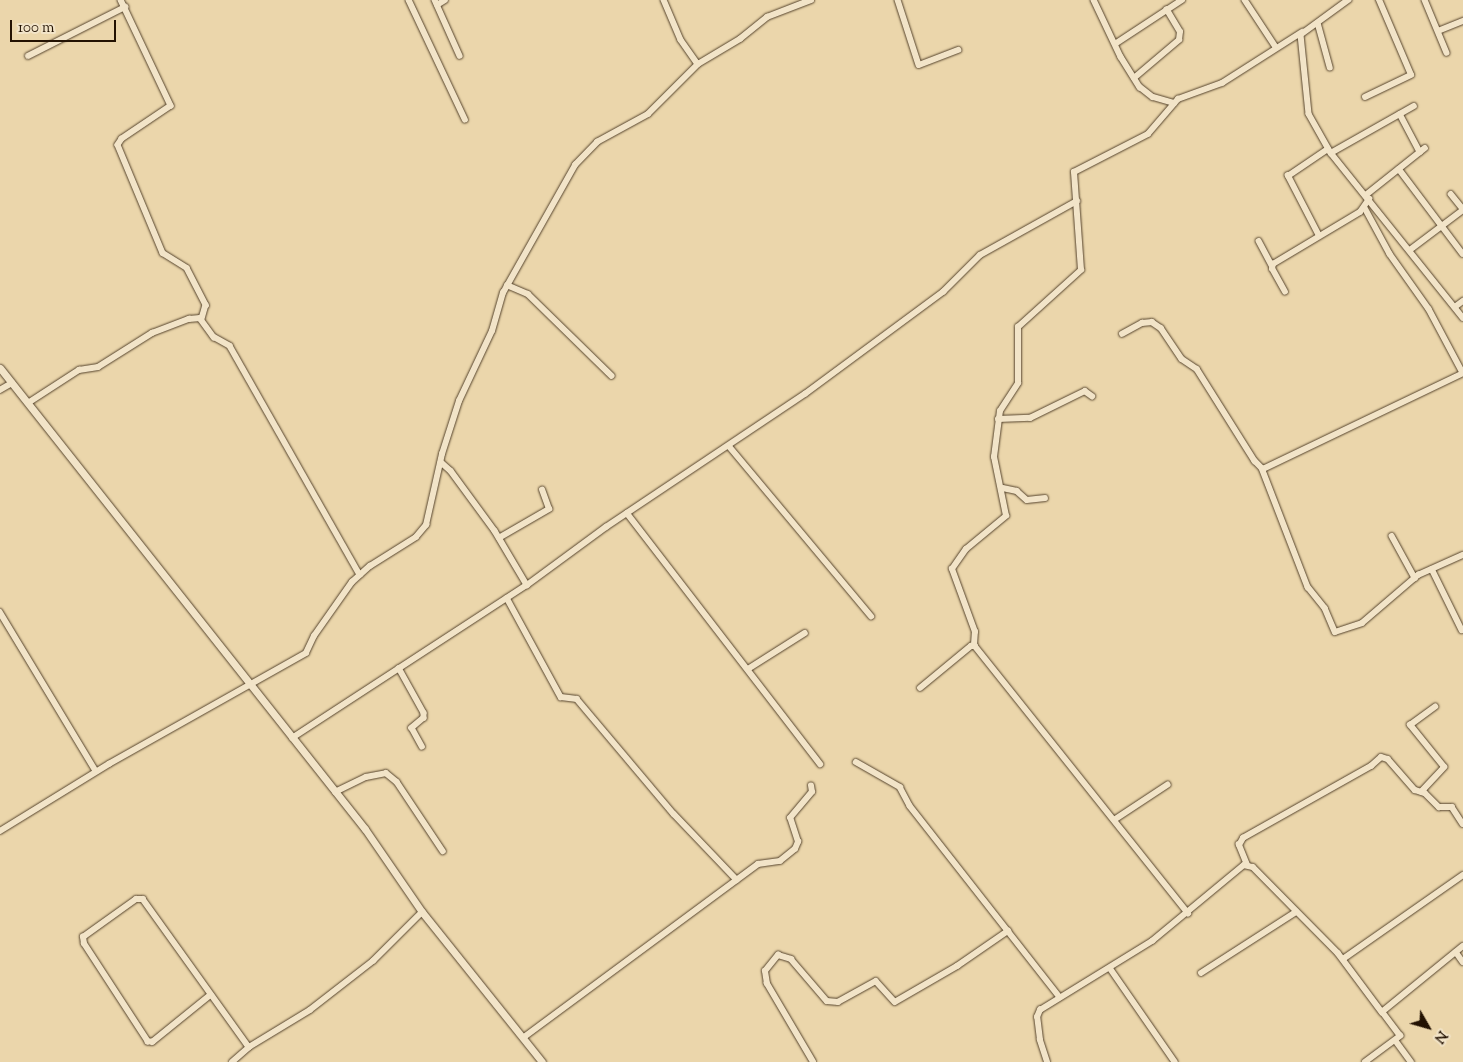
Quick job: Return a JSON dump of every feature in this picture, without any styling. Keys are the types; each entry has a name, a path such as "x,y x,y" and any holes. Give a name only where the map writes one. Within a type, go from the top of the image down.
{"street":[{"path":"122,0 172,106 122,138 118,145 162,252 188,268 206,305 202,319 214,337 230,346 240,361 360,574"},
{"path":"409,0 464,119"},
{"path":"445,0 436,2 460,56"},
{"path":"664,0 681,40 698,64"},
{"path":"0,831 96,771 251,686 306,652 317,631 360,574 423,530 429,518 441,462 467,380 492,331 507,285 552,210 567,176 583,155 603,138 648,114 698,64 740,39 767,17 811,0"},
{"path":"898,0 918,65 958,50"},
{"path":"1094,0 1134,78 1153,97 1174,103"},
{"path":"1115,44 1182,0"},
{"path":"1245,0 1276,48"},
{"path":"1188,913 974,646 975,632 952,569 966,549 1006,516 1003,488 994,457 998,419 1003,403 1018,384 1018,327 1082,270 1077,200 1072,176 1076,169 1117,152 1148,134 1159,125 1174,103 1193,91 1222,83 1318,23 1349,0"},
{"path":"1365,97 1411,75 1379,0"},
{"path":"1425,0 1446,53"},
{"path":"28,56 125,7"},
{"path":"1134,78 1178,40 1180,32 1166,10"},
{"path":"1438,31 1463,21"},
{"path":"1318,23 1330,67"},
{"path":"1302,32 1309,114 1329,151 1368,197 1463,318"},
{"path":"1319,236 1288,176 1329,151 1414,106"},
{"path":"1262,468 1463,373 1429,309 1386,248 1365,208 1368,197 1423,150 1400,114"},
{"path":"1399,169 1463,254"},
{"path":"1410,250 1443,227 1463,210 1452,194"},
{"path":"292,738 527,585 627,513 806,394 943,292 980,255 1077,200"},
{"path":"1272,265 1365,208"},
{"path":"1259,241 1285,292"},
{"path":"507,285 528,294 612,376"},
{"path":"1455,307 1463,301"},
{"path":"28,403 78,370 98,367 152,333 190,319 202,319"},
{"path":"1122,334 1142,323 1152,322 1161,328 1182,359 1197,369 1262,468 1308,587 1325,608 1333,631 1338,632 1362,623 1415,578 1463,554"},
{"path":"0,368 336,792 422,912 542,1062"},
{"path":"0,390 12,383"},
{"path":"998,419 1025,419 1085,391 1092,396"},
{"path":"729,446 871,616"},
{"path":"441,462 451,471 499,538 527,585"},
{"path":"1003,488 1013,489 1027,500 1045,498"},
{"path":"499,538 549,509 542,490"},
{"path":"627,513 820,764"},
{"path":"1392,536 1415,578"},
{"path":"1432,569 1462,630"},
{"path":"506,598 558,693 564,700 577,700 674,814 737,880"},
{"path":"0,612 96,771"},
{"path":"748,669 805,633"},
{"path":"920,688 974,646"},
{"path":"399,668 424,713 424,718 412,728 422,746"},
{"path":"1421,792 1444,767 1410,725 1435,707"},
{"path":"1366,1062 1396,1041 1399,1032 1342,959 1247,865 1239,845 1241,840 1371,766 1381,757 1388,759 1416,790 1439,806 1452,808 1460,815 1463,824"},
{"path":"856,762 898,784 910,806 1060,997"},
{"path":"336,792 366,777 386,773 397,782 442,851"},
{"path":"1114,820 1167,785"},
{"path":"523,1038 758,864 780,861 796,849 798,842 790,818 812,792 811,786"},
{"path":"1047,1062 1041,1046 1037,1017 1043,1008 1158,937 1247,865"},
{"path":"1342,959 1463,875"},
{"path":"211,995 153,1042 148,1042 84,944 83,937 136,899 143,900 249,1047"},
{"path":"232,1062 239,1059 249,1047 330,996 382,954 422,912"},
{"path":"1201,973 1296,912"},
{"path":"813,1062 767,984 764,971 778,955 791,959 827,1002 838,1002 876,981 895,1002 965,961 1008,931"},
{"path":"1382,1012 1388,1011 1463,946"},
{"path":"1456,952 1463,962"},
{"path":"1110,968 1175,1062"},
{"path":"1396,1041 1411,1062"}]}
